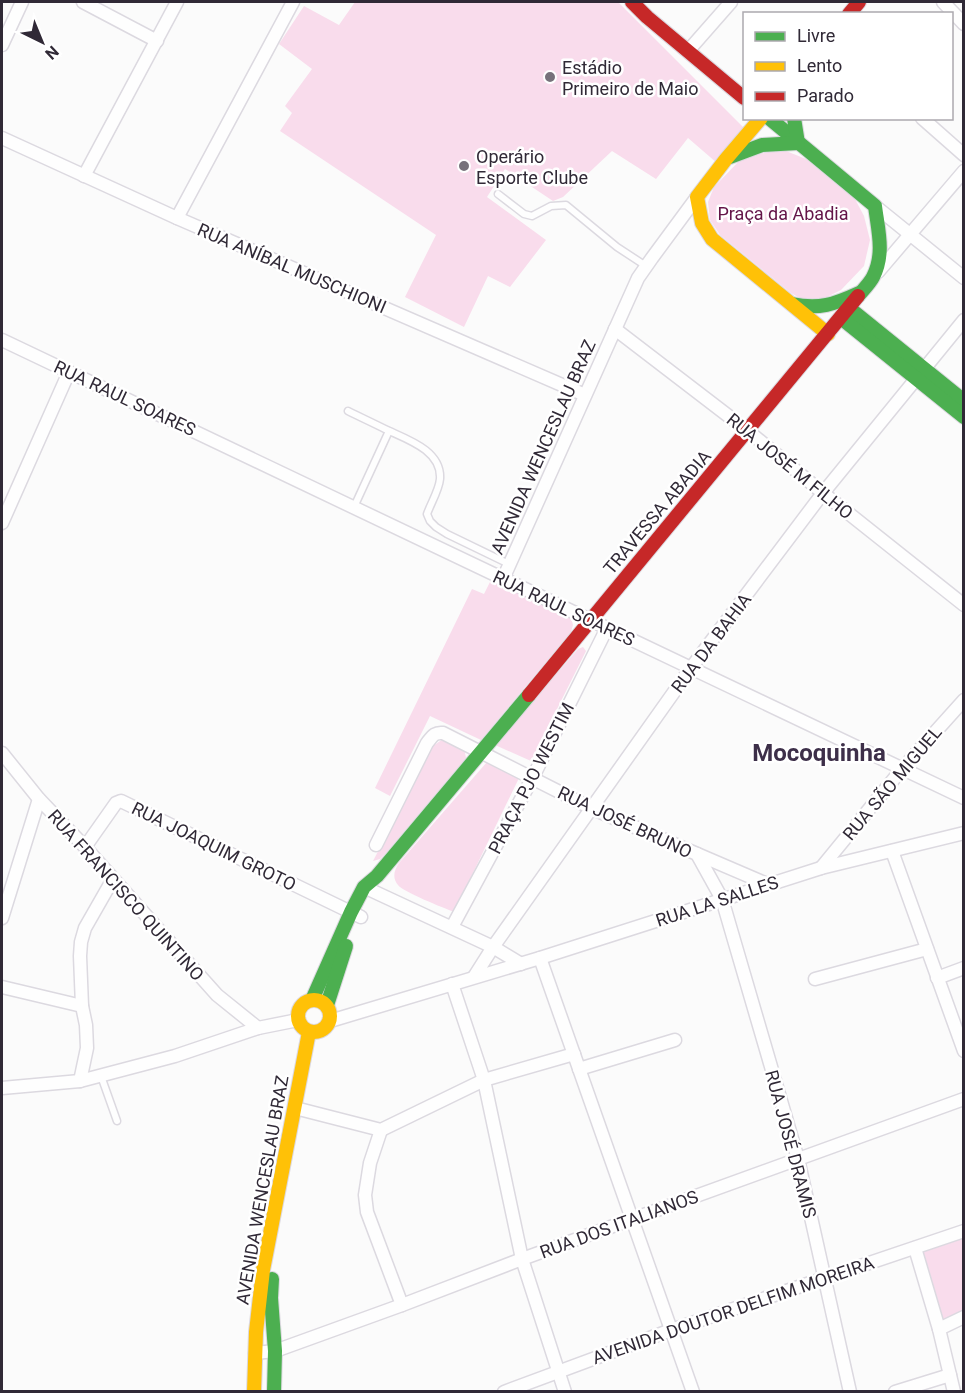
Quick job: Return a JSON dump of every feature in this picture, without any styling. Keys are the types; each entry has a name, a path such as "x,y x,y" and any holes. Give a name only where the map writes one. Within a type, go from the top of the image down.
{"street":[{"path":"2,45 22,2"},
{"path":"83,2 157,41"},
{"path":"84,176 177,2"},
{"path":"177,218 293,2"},
{"path":"632,2 743,97"},
{"path":"688,51 731,2"},
{"path":"759,120 697,197 702,223 712,238 828,334"},
{"path":"771,120 963,278"},
{"path":"794,120 798,143"},
{"path":"924,120 963,155"},
{"name":"RUA ANÍBAL MUSCHIONI","path":"2,138 177,218 585,395"},
{"path":"726,159 762,145 798,143"},
{"name":"TRAVESSA ABADIA","path":"356,914 377,876 963,171"},
{"name":"AVENIDA WENCESLAU BRAZ","path":"503,579 638,278 697,197"},
{"path":"873,277 880,256 875,206"},
{"path":"791,304 806,308 829,306 842,302 861,291"},
{"path":"845,313 920,374 963,417"},
{"name":"RUA DA BAHIA","path":"474,977 691,668 823,493 963,320"},
{"name":"RUA JOSÉ M FILHO","path":"615,329 748,431 963,605"},
{"name":"RUA RAUL SOARES","path":"2,340 963,798"},
{"path":"2,523 69,372"},
{"path":"920,374 963,402"},
{"name":"PRAÇA PJO WESTIM","path":"453,927 533,777 607,628"},
{"name":"RUA SÃO MIGUEL","path":"821,868 902,769 963,700"},
{"name":"RUA JOSÉ BRUNO","path":"376,845 427,743 435,734 443,733 591,808 697,854 722,899"},
{"name":"RUA FRANCISCO QUINTINO","path":"2,753 39,799 217,995 258,1028"},
{"path":"2,918 39,799"},
{"name":"RUA JOAQUIM GROTO","path":"85,847 116,803 121,801 356,914"},
{"name":"RUA LA SALLES","path":"330,1021 521,964 767,884 821,868 963,833"},
{"path":"892,851 963,1051"},
{"path":"697,854 767,884"},
{"path":"80,1081 87,1048 82,1006 81,942 85,928 113,879"},
{"path":"369,890 453,927 521,964"},
{"name":"RUA JOSÉ DRAMIS","path":"722,899 798,1159 850,1392"},
{"path":"312,1000 356,914"},
{"path":"327,1005 323,1002 306,1001 299,1010 300,1025 314,1032 324,1030 330,1021 331,1016 327,1005 356,914"},
{"path":"815,979 927,949"},
{"path":"540,958 693,1392"},
{"path":"937,978 963,969"},
{"path":"452,984 484,1080 522,1259 565,1392"},
{"path":"2,987 82,1006"},
{"path":"2,1088 80,1081 175,1056 258,1028 298,1020"},
{"name":"AVENIDA WENCESLAU BRAZ","path":"274,1392 272,1272 314,1032"},
{"path":"579,1069 675,1040"},
{"path":"300,1109 381,1130 484,1080 574,1054"},
{"name":"RUA DOS ITALIANOS","path":"255,1353 275,1351 963,1099"},
{"name":"AVENIDA WENCESLAU BRAZ","path":"254,1392 255,1353 263,1270 300,1109"},
{"path":"381,1130 370,1163 365,1195 368,1212 402,1305"},
{"name":"AVENIDA DOUTOR DELFIM MOREIRA","path":"504,1392 671,1330 963,1231"},
{"path":"915,1248 939,1329 954,1392"},
{"path":"939,1329 963,1317"},
{"path":"895,1392 950,1375"}],"lane":[{"path":"498,194 524,214 532,216 551,206 566,205 617,247 646,266"},
{"path":"348,411 409,439 426,450 434,458 439,468 440,480 427,514 430,521 447,534 510,565"},
{"path":"354,507 389,431"},
{"path":"100,1076 117,1121"}],"green space":[{"name":"Operário Esporte Clube","path":"355,2 618,2 745,129 717,163 688,138 656,179 612,151 563,197 553,201 505,169 487,197 546,240 510,287 488,276 464,327 405,297 436,235 280,131 292,113 285,106 312,69 279,44 304,6 339,25"},
{"name":"Praça da Abadia","path":"781,149 806,159 855,199 864,216 870,240 864,266 841,290 825,298 803,300 791,293 720,235 710,220 708,202 714,187 742,158"},
{"path":"492,578 571,617 573,625 571,632 481,740 430,716 390,796 375,788 472,589 484,594"},
{"path":"583,647 586,651 531,761 495,745 578,649"},
{"path":"443,739 464,748 466,758 385,854 373,861 433,746"},
{"path":"487,762 520,776 454,912 401,888 395,880 395,871 399,863"},
{"path":"963,1231 963,1317 939,1329 915,1248"}],"traffic: fast":[{"path":"771,120 875,206 880,242 879,260 872,279 858,296"},
{"path":"730,157 762,145 798,143 794,120"},
{"path":"792,304 827,305 859,293"},
{"path":"849,308 964,401"},
{"path":"841,318 964,417"},
{"path":"312,1000 364,887 377,876 529,695"},
{"path":"327,1005 346,946"},
{"path":"272,1279 274,1392"}],"traffic: slow":[{"path":"759,120 697,197 702,223 712,239 828,334"},
{"path":"314,1000 326,1004 330,1016 326,1028 314,1032 302,1028 298,1016 302,1004 314,1000"},
{"path":"254,1392 256,1332 263,1270 309,1032"}],"traffic: jam":[{"path":"632,2 743,97"},
{"path":"851,12 859,2"},
{"path":"529,695 858,296"}],"place":[{"name":"Estádio Primeiro de Maio","path":"550,77"},
{"name":"Operário Esporte Clube","path":"464,166"}],"district":[{"name":"Mocoquinha","path":"819,753"}]}
